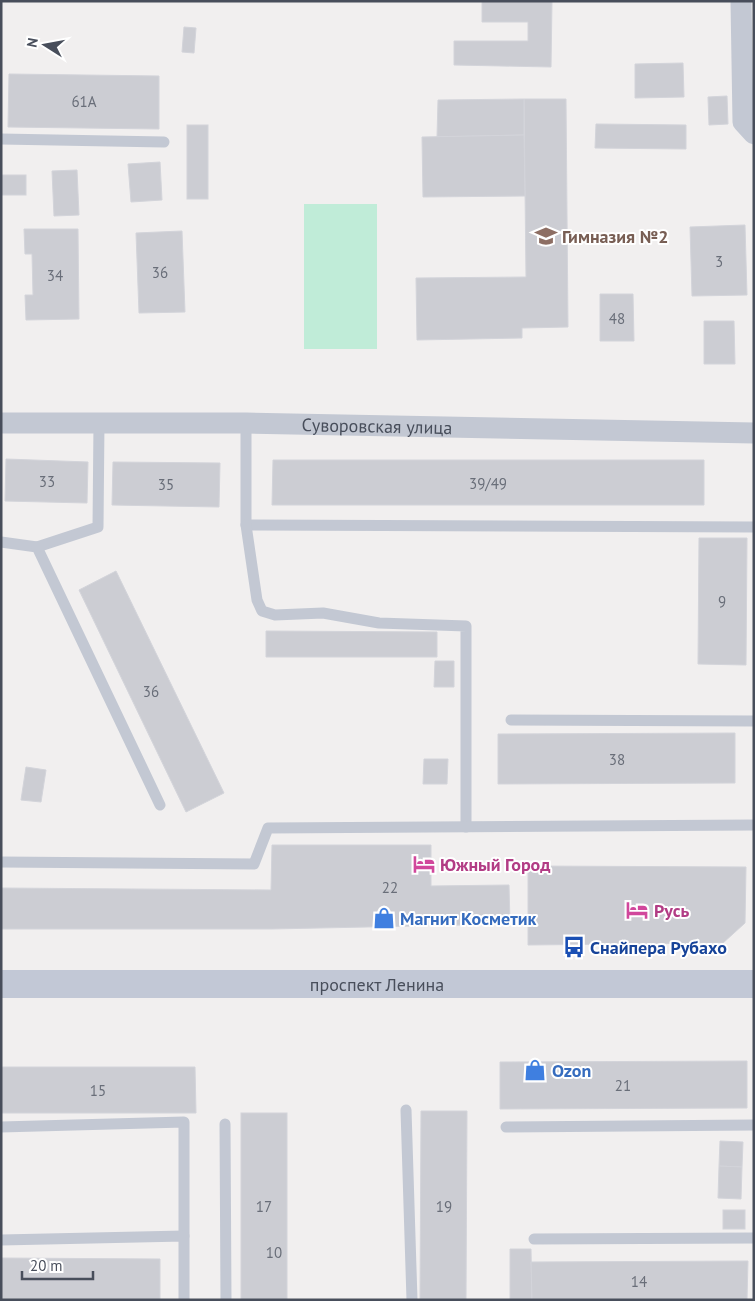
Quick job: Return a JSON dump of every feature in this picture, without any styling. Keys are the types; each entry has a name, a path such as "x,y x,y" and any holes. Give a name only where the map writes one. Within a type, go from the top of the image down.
{"street":[{"path":"742,1 743,122 754,134"},
{"name":"Суворовская улица","path":"1,424 246,423 754,433"},
{"name":"проспект Ленина","path":"1,984 754,984"}],"lane":[{"path":"1,139 164,142"},
{"path":"1,542 37,548 98,527 98,423"},
{"path":"246,423 246,525 257,600 262,611 275,615 323,613 379,623 466,626 466,827"},
{"path":"246,525 754,527"},
{"path":"37,548 160,805"},
{"path":"510,720 754,721"},
{"path":"1,862 254,864 268,828 754,825"},
{"path":"406,1110 412,1300"},
{"path":"1,1127 184,1122 184,1300"},
{"path":"225,1124 226,1300"},
{"path":"506,1127 754,1125"},
{"path":"1,1240 184,1236"},
{"path":"534,1239 754,1238"}],"green space":[{"path":"304,204 377,204 377,349 304,349"}],"building":[{"path":"482,1 552,1 551,67 454,65 454,41 528,41 528,22 482,22"},
{"path":"184,27 196,28 194,53 182,52"},
{"path":"683,63 684,97 635,98 635,64"},
{"path":"9,74 159,76 159,129 8,127"},
{"path":"727,96 728,124 709,125 708,97"},
{"name":"Гимназия №2","path":"524,99 566,99 568,327 522,328 522,338 417,340 416,278 526,277"},
{"path":"524,99 524,135 437,137 438,100"},
{"path":"596,124 686,125 686,149 595,148"},
{"path":"187,125 208,125 208,199 187,199"},
{"path":"524,135 525,196 423,197 422,137"},
{"path":"160,162 162,200 131,202 128,164"},
{"path":"77,170 79,215 54,216 52,171"},
{"path":"1,175 26,175 26,195 1,195"},
{"path":"745,225 747,295 692,296 690,227"},
{"path":"24,229 78,229 79,319 26,320 25,295 33,295 32,254 25,254"},
{"path":"182,231 185,312 139,313 136,233"},
{"path":"600,294 633,294 634,341 600,341"},
{"path":"704,321 734,321 735,364 704,364"},
{"path":"6,459 88,462 87,503 5,501"},
{"path":"273,460 704,460 704,505 272,505"},
{"path":"113,462 220,463 219,507 112,505"},
{"path":"699,538 747,538 746,665 698,664"},
{"path":"116,571 224,793 186,812 79,590"},
{"path":"266,631 437,632 437,657 266,657"},
{"path":"435,661 454,661 454,687 434,687"},
{"path":"735,733 735,783 498,784 498,734"},
{"path":"424,759 448,759 447,784 423,784"},
{"path":"26,767 46,770 41,802 21,800"},
{"path":"272,845 431,845 431,886 509,885 510,924 272,929 1,929 1,888 271,890"},
{"name":"Русь","path":"528,866 746,867 745,923 723,943 528,945"},
{"path":"747,1061 747,1108 500,1109 500,1062"},
{"path":"1,1067 195,1067 196,1113 1,1113"},
{"path":"421,1111 467,1111 466,1300 420,1300"},
{"path":"241,1113 287,1113 287,1300 241,1300"},
{"path":"720,1141 743,1142 742,1167 719,1166"},
{"path":"719,1166 742,1167 741,1199 718,1198"},
{"path":"723,1210 745,1210 745,1229 723,1229"},
{"path":"510,1249 531,1249 532,1300 510,1300"},
{"path":"1,1258 160,1259 160,1300 1,1300"},
{"path":"748,1261 747,1300 532,1300 531,1262"}],"place":[{"name":"Гимназия №2","path":"546,236"},
{"name":"Южный Город","path":"424,864"},
{"name":"Русь","path":"637,910"},
{"name":"Магнит Косметик","path":"384,918"},
{"name":"Снайпера Рубахо","path":"574,947"},
{"name":"Ozon","path":"535,1070"}]}
